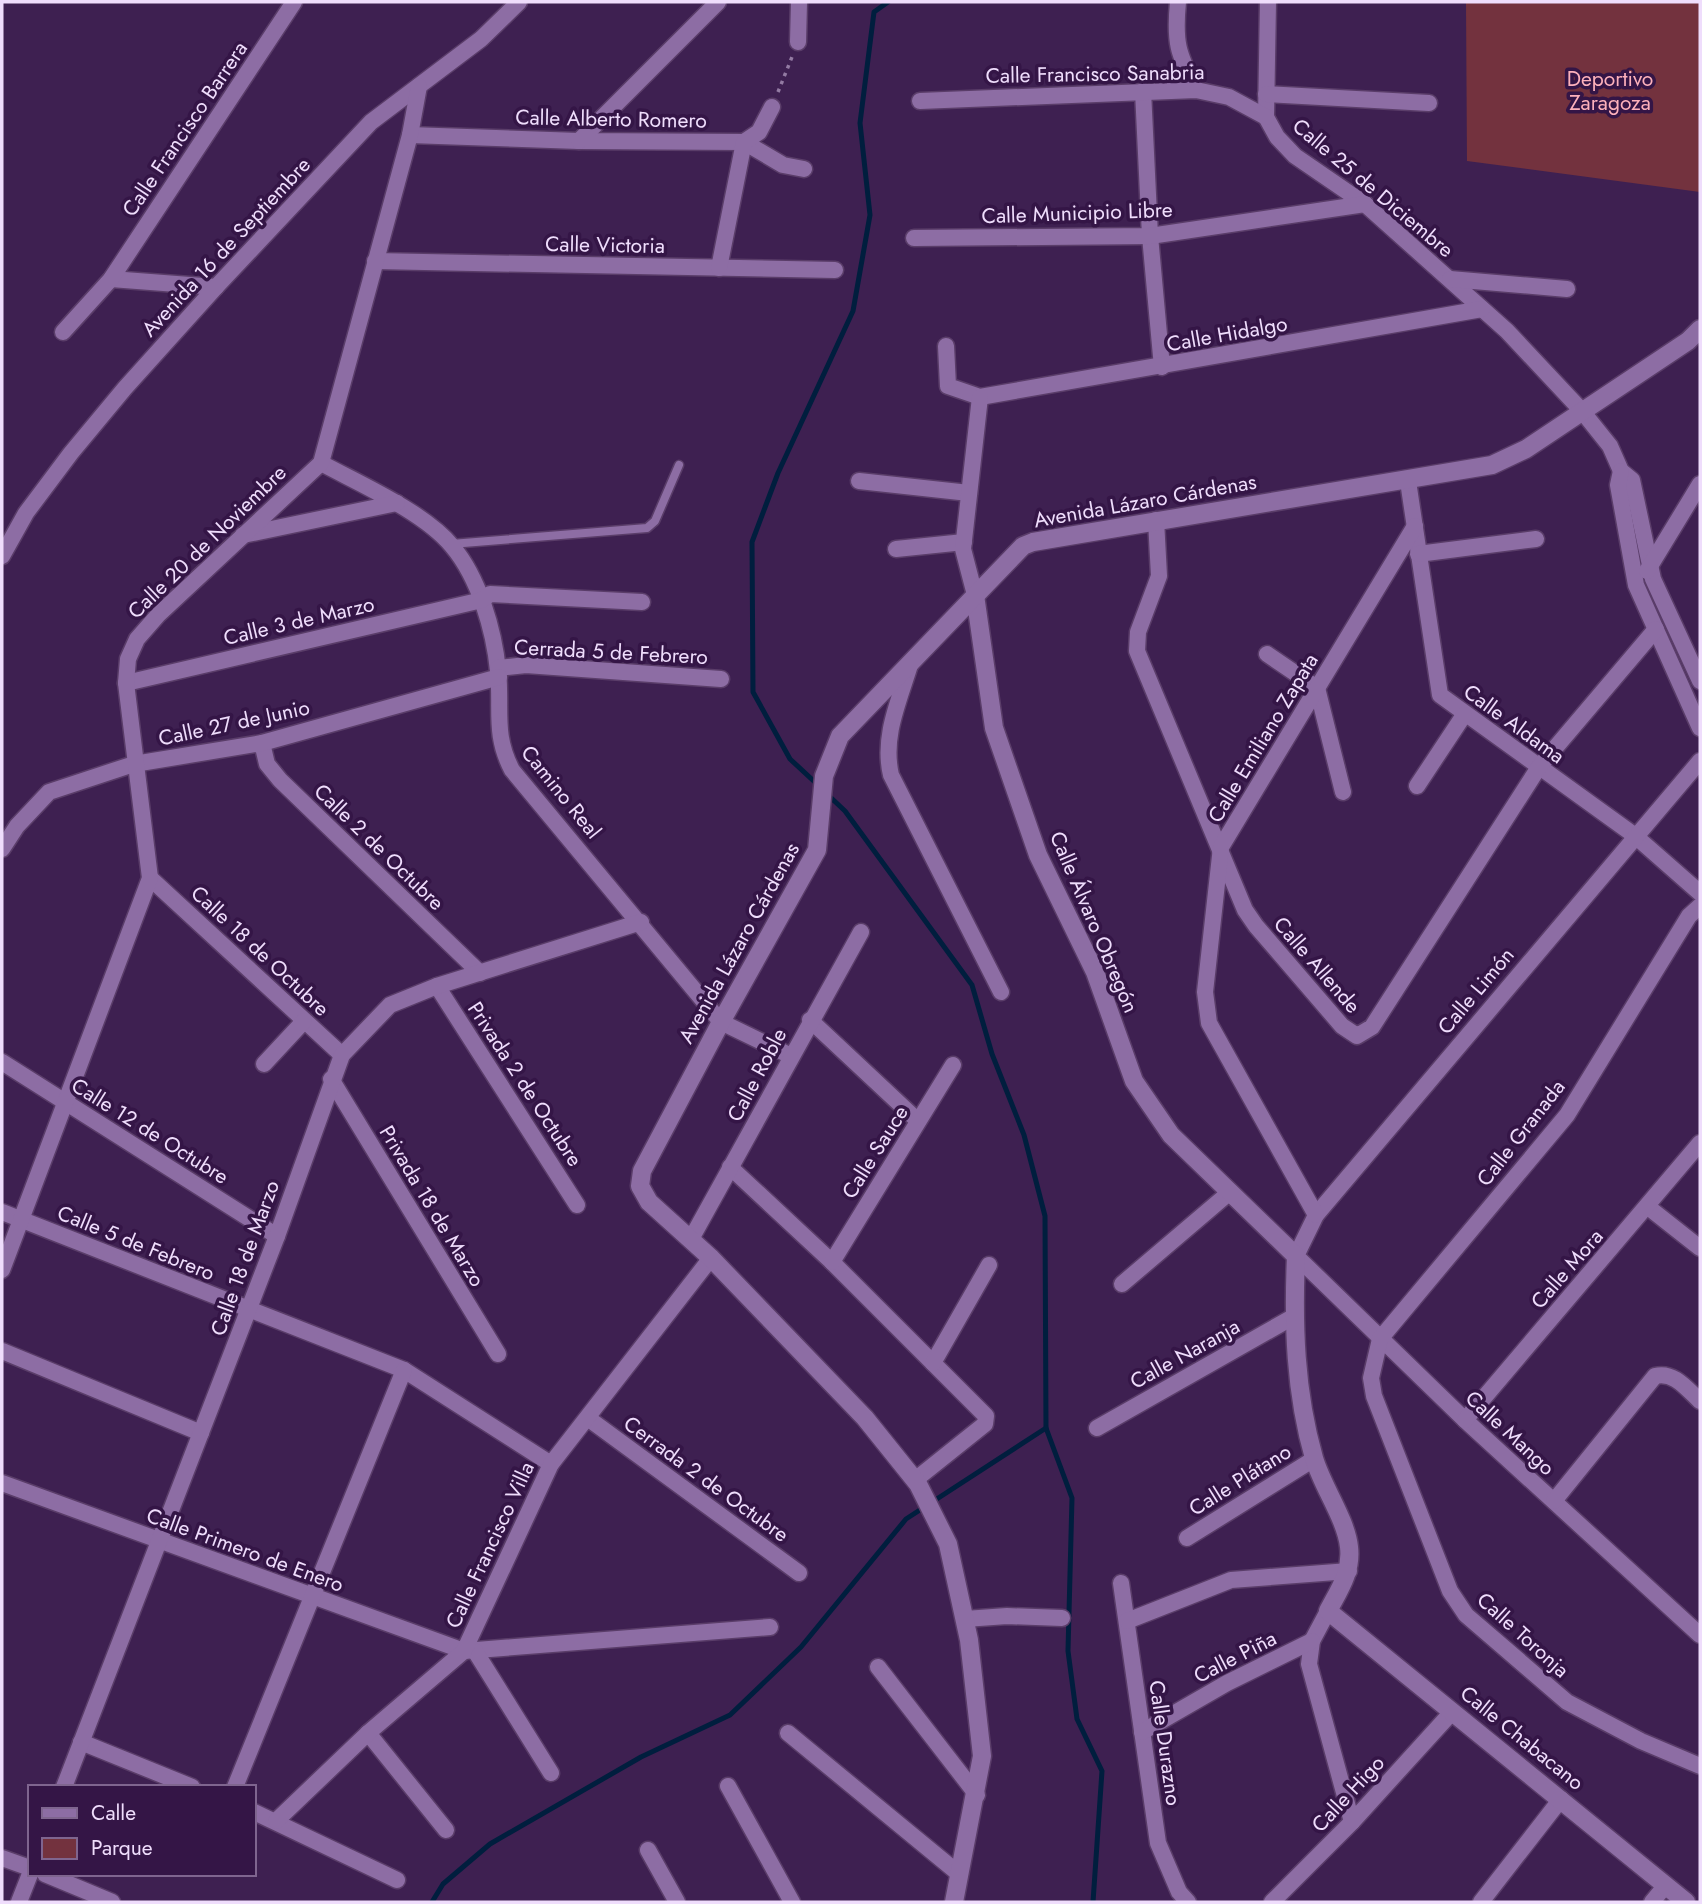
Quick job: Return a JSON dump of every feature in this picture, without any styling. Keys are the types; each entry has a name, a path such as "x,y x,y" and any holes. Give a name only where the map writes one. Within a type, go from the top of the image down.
{"street":[{"name":"Calle Francisco Barrera","path":"63,332 111,279 294,2"},
{"name":"Avenida 16 de Septiembre","path":"2,556 26,513 71,453 216,287 371,122 481,39 519,2"},
{"path":"579,141 718,2"},
{"path":"798,42 799,2"},
{"path":"1178,2 1174,34 1179,54 1196,90"},
{"name":"Calle 25 de Diciembre","path":"1268,2 1266,117 1277,137 1295,156 1365,204 1507,331 1610,446 1621,471 1632,480 1650,570 1700,681"},
{"path":"321,463 410,135 419,86"},
{"name":"Calle Francisco Sanabria","path":"920,101 1196,90 1230,97 1266,117"},
{"path":"1143,92 1150,236 1162,367"},
{"path":"1266,94 1429,103"},
{"path":"719,268 744,142 759,132 772,107"},
{"name":"Calle Alberto Romero","path":"410,135 579,141 744,142"},
{"path":"744,142 783,165 804,169"},
{"name":"Calle Municipio Libre","path":"914,237 1150,236 1365,204"},
{"name":"Calle Victoria","path":"375,261 835,270"},
{"path":"111,279 216,287"},
{"name":"Calle 25 de Diciembre","path":"1450,279 1567,289"},
{"name":"Calle Hidalgo","path":"979,397 1482,309"},
{"name":"Avenida Lázaro Cárdenas","path":"954,1902 982,1756 965,1619 948,1544 916,1482 865,1418 711,1258 649,1202 640,1186 642,1171 721,1021 817,850 824,776 840,736 1014,553 1033,541 1408,481 1508,459 1696,340"},
{"path":"946,346 948,386 979,397"},
{"name":"Calle Álvaro Obregón","path":"979,397 964,542 975,595 995,728 1038,855 1095,972 1134,1081 1171,1135 1296,1256"},
{"name":"Camino Real","path":"321,463 397,503 451,544 482,600 498,672 498,732 501,749 512,770 721,1021 791,1056"},
{"name":"Calle 20 de Noviembre","path":"2,1270 150,878 134,764 126,683 128,659 137,639 241,535 321,463"},
{"path":"1621,471 1618,485 1633,575 1700,728"},
{"path":"859,481 969,493"},
{"name":"Calle Aldama","path":"1408,481 1440,695 1464,715 1634,835 1700,893"},
{"path":"1633,575 1650,570 1700,484"},
{"path":"241,535 397,503"},
{"name":"Calle Allende","path":"1156,520 1159,576 1138,632 1137,650 1245,910 1342,1027 1357,1036 1372,1027 1539,768 1656,629"},
{"name":"Calle Emiliano Zapata","path":"1316,1215 1209,1023 1205,992 1221,847 1415,526"},
{"path":"1418,554 1536,539"},
{"path":"896,549 964,542"},
{"name":"Calle 3 de Marzo","path":"126,683 482,600 489,594 642,602"},
{"path":"1267,654 1317,688 1343,792"},
{"name":"Cerrada 5 de Febrero","path":"498,672 526,665 722,679"},
{"path":"910,665 888,737 887,755 891,775 1001,992"},
{"name":"Calle 27 de Junio","path":"2,849 18,826 49,793 134,764 262,743 498,672"},
{"path":"1418,786 1464,715"},
{"name":"Calle 2 de Octubre","path":"262,743 267,764 280,780 480,973"},
{"name":"Calle Limón","path":"1296,1256 1316,1215 1634,835 1700,761"},
{"name":"Calle 18 de Octubre","path":"150,878 342,1055"},
{"name":"Calle Granada","path":"1380,1339 1567,1115 1689,916 1700,906"},
{"name":"Calle 18 de Marzo","path":"65,1785 277,1236 342,1055 390,1005 437,986 641,922"},
{"name":"Calle Roble","path":"691,1239 861,932"},
{"name":"Privada 2 de Octubre","path":"437,986 577,1205"},
{"path":"810,1020 918,1121"},
{"path":"264,1064 304,1021"},
{"name":"Calle 12 de Octubre","path":"2,1062 277,1236"},
{"name":"Calle Sauce","path":"832,1262 953,1065"},
{"name":"Privada 18 de Marzo","path":"331,1080 498,1354"},
{"name":"Calle Mora","path":"1465,1420 1700,1143"},
{"path":"730,1167 832,1262 987,1420 916,1482"},
{"path":"1122,1284 1230,1192"},
{"path":"1648,1207 1700,1248"},
{"name":"Calle 5 de Febrero","path":"2,1212 248,1311 404,1370 551,1464"},
{"path":"1296,1256 1293,1317 1302,1407 1314,1459 1349,1545 1349,1571 1312,1641 1309,1664 1352,1822"},
{"name":"Calle Mango","path":"1296,1256 1465,1420 1700,1635"},
{"name":"Calle Francisco Villa","path":"275,1821 368,1733 469,1651 551,1464 589,1419 711,1258"},
{"path":"933,1363 989,1265"},
{"name":"Calle Naranja","path":"1097,1428 1293,1317"},
{"name":"Calle Toronja","path":"1380,1339 1371,1378 1374,1396 1450,1591 1466,1615 1567,1702 1641,1741 1700,1766"},
{"path":"2,1351 201,1433"},
{"path":"236,1785 314,1598 404,1370"},
{"path":"1554,1502 1655,1376 1664,1374 1674,1378 1700,1401"},
{"name":"Cerrada 2 de Octubre","path":"589,1419 800,1573"},
{"name":"Calle Plátano","path":"1187,1538 1314,1459"},
{"name":"Calle Primero de Enero","path":"2,1483 158,1542 469,1651 770,1627"},
{"path":"1127,1621 1231,1580 1349,1571"},
{"name":"Calle Durazno","path":"1121,1583 1158,1843 1179,1892 1188,1902"},
{"name":"Calle Chabacano","path":"1328,1611 1686,1902"},
{"path":"965,1619 1007,1616 1062,1618"},
{"name":"Calle Piña","path":"1142,1732 1227,1683 1312,1641"},
{"path":"469,1651 551,1773"},
{"path":"878,1667 976,1795"},
{"name":"Calle Higo","path":"1272,1902 1352,1822 1452,1712"},
{"path":"368,1733 446,1830"},
{"path":"788,1734 958,1873"},
{"path":"81,1742 187,1785"},
{"path":"728,1786 792,1902"},
{"path":"1481,1902 1561,1799"},
{"path":"256,1813 397,1880"},
{"path":"648,1850 677,1902"},
{"path":"2,1858 28,1867"},
{"path":"19,1902 29,1876"},
{"path":"50,1876 111,1902"},
{"path":"1652,1902 1666,1885"}],"lane":[{"path":"451,544 647,528 655,521 679,465"}],"path":[{"path":"772,107 798,42"}],"green space":[{"name":"Deportivo Zaragoza","path":"1466,2 1700,2 1700,192 1467,161"}],"waterway":[{"path":"818,785 790,759 753,692 752,542 778,473 853,311 870,215 860,123 874,12 888,2"},
{"path":"827,794 845,811 972,985 992,1054 1024,1135 1045,1216 1046,1428 1072,1498 1068,1651 1077,1719 1102,1771 1093,1902"},
{"path":"432,1902 443,1884 490,1844 641,1757 730,1715 801,1647 906,1519 1046,1428"}]}
